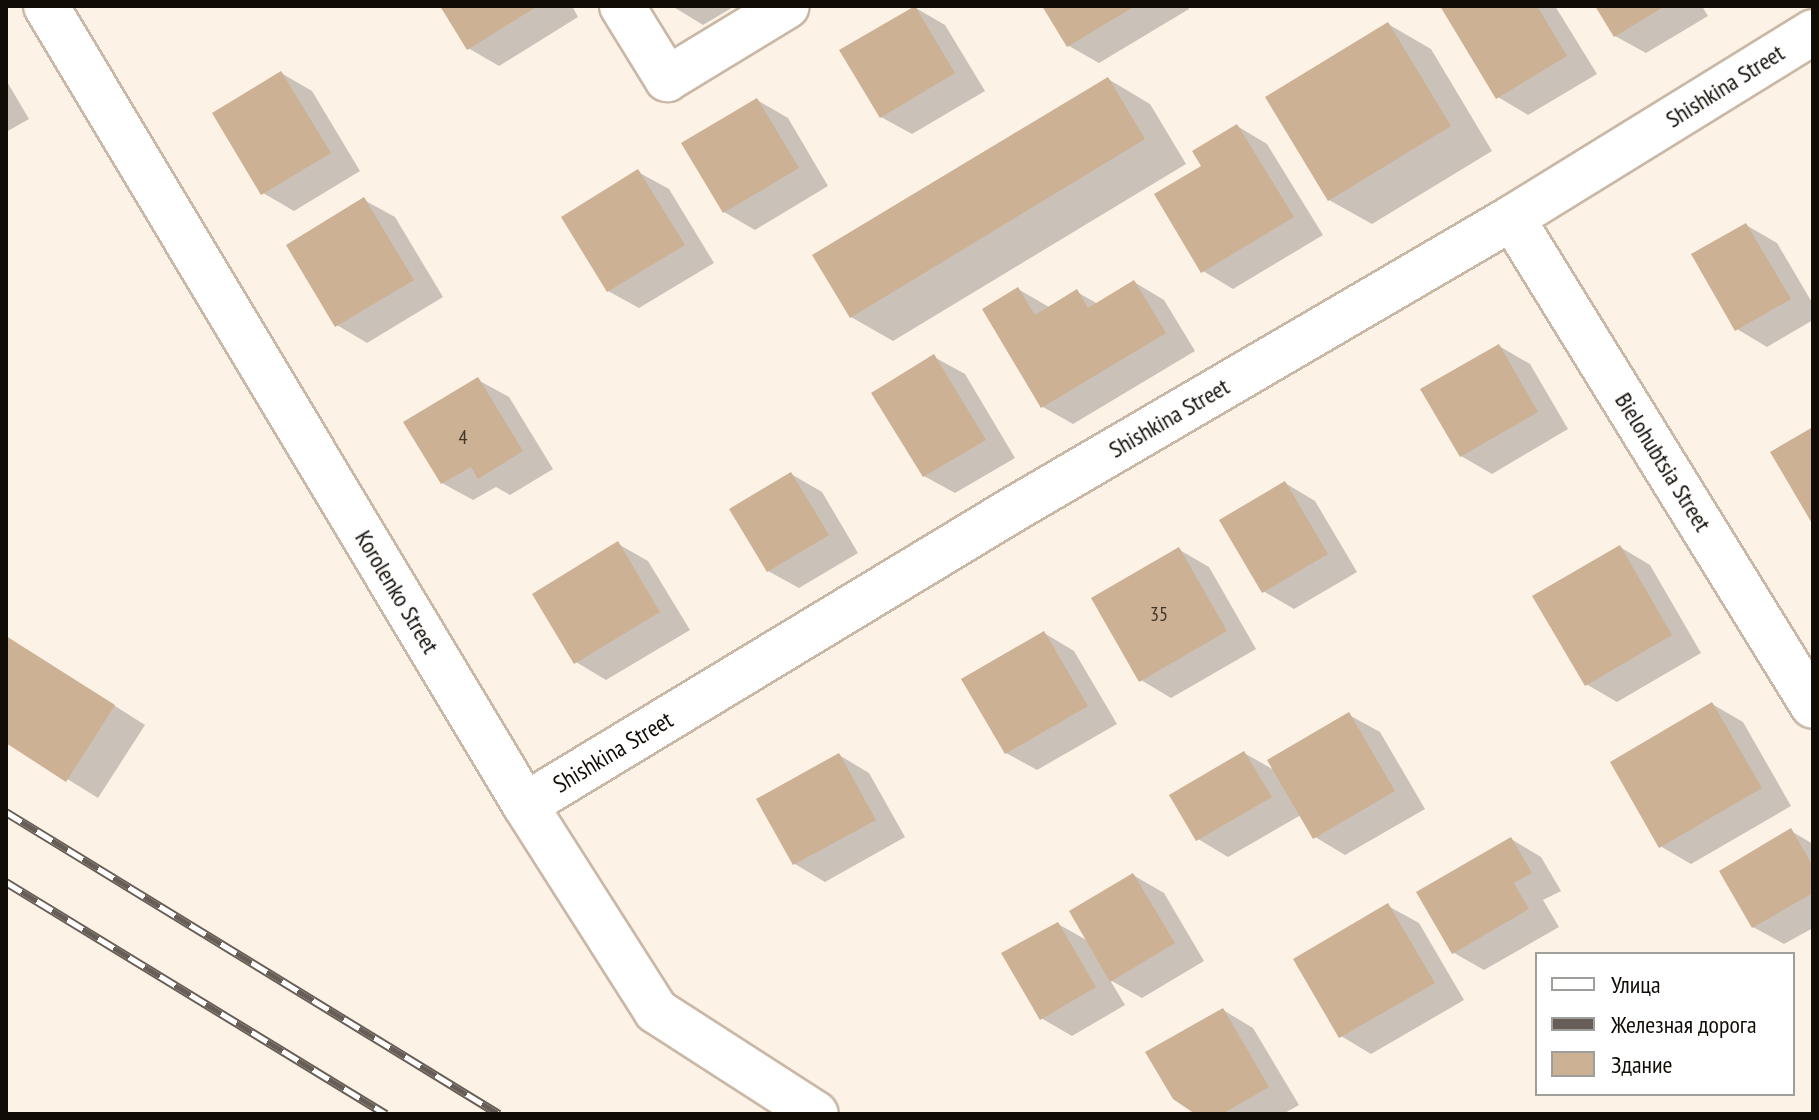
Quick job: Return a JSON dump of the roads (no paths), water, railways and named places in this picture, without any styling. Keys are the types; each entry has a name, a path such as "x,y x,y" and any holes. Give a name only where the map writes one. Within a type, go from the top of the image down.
{"street":[{"name":"Korolenko Street","path":"46,6 525,805 656,1011 816,1114"},
{"path":"622,6 667,79 787,6"},
{"name":"Shishkina Street","path":"525,805 1014,509 1512,218 1813,32"},
{"name":"Bielohubtsia Street","path":"1512,218 1813,706"}],"railway":[{"path":"6,812 499,1114"},
{"path":"6,882 386,1114"}]}
